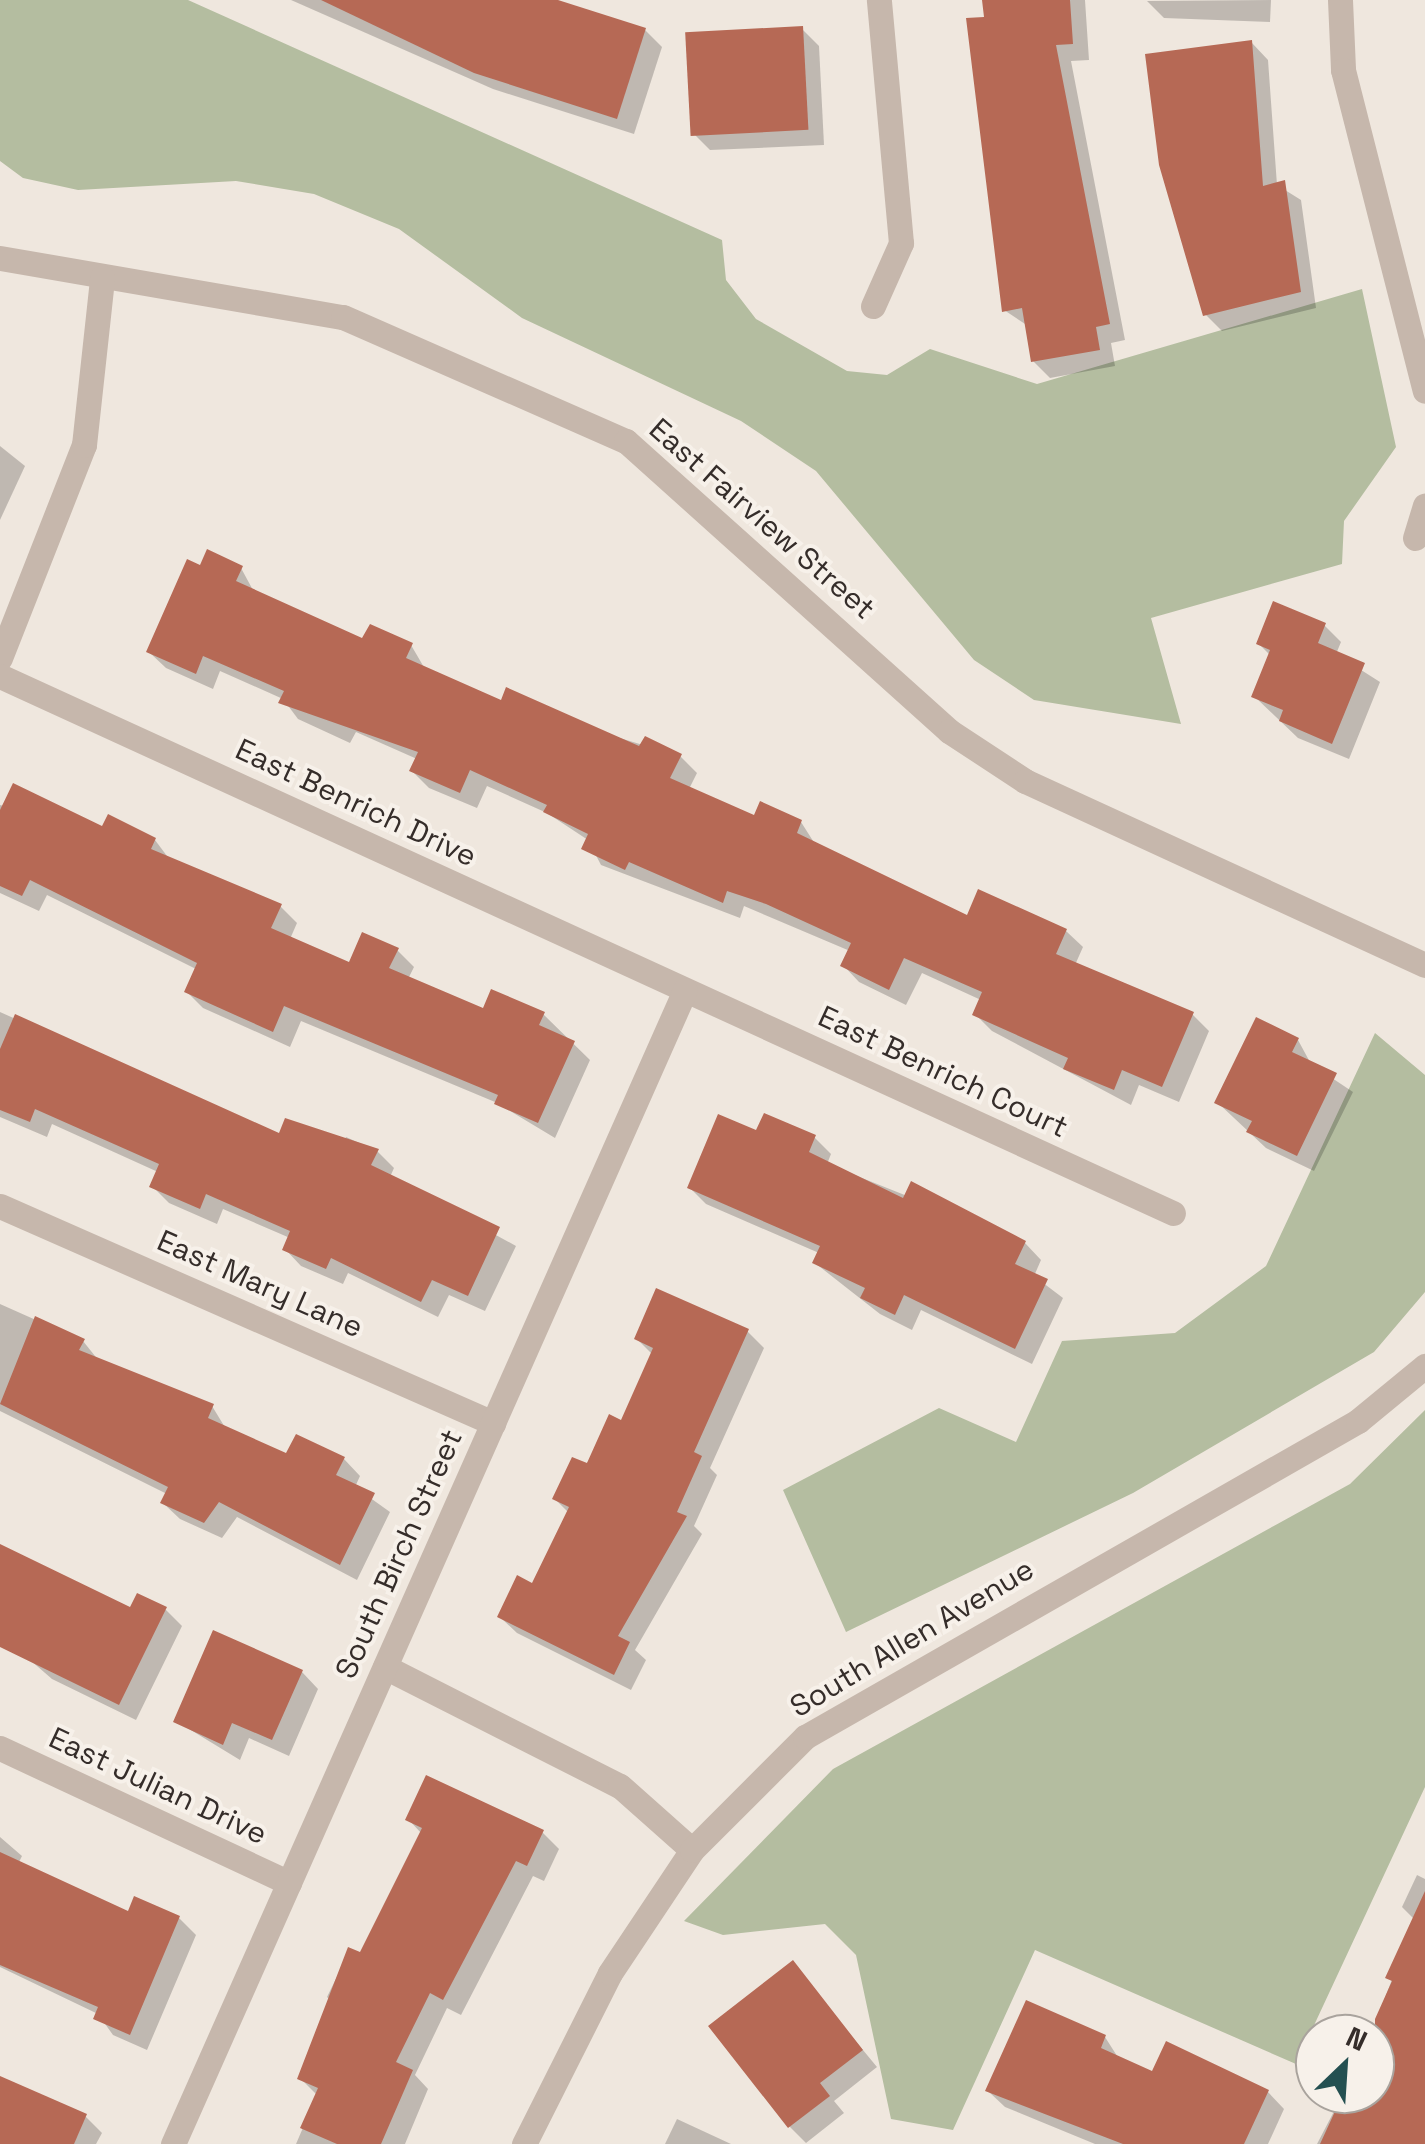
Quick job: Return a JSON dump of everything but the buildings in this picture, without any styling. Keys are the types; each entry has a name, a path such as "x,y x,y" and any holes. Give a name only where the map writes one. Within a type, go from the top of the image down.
{"street":[{"path":"872,306 901,243 879,0"},
{"path":"1340,0 1343,70 1417,322 1425,391"},
{"name":"East Fairview Street","path":"0,258 342,316 626,441 949,731 1025,781 1425,965"},
{"path":"0,658 84,446 102,278"},
{"path":"1415,538 1425,506"},
{"name":"East Benrich Drive","path":"0,676 685,990"},
{"name":"East Benrich Court","path":"685,990 1173,1213"},
{"name":"South Birch Street","path":"172,2144 685,990"},
{"name":"East Mary Lane","path":"0,1206 493,1423"},
{"name":"South Allen Avenue","path":"524,2144 610,1973 692,1850 805,1737 1341,1431 1425,1366"},
{"path":"385,1667 620,1786 692,1850"},
{"name":"East Julian Drive","path":"0,1748 288,1883"}],"green space":[{"path":"0,0 188,0 722,240 726,280 756,319 847,371 887,375 930,349 1037,384 1362,289 1396,447 1344,521 1342,564 1151,618 1181,724 1034,700 974,660 816,471 741,421 522,318 399,229 314,194 236,181 78,190 23,178 0,161"},
{"path":"1375,1033 1425,1075 1425,1292 1374,1352 1133,1493 846,1632 783,1490 939,1408 1016,1442 1062,1341 1175,1333 1266,1266"},
{"path":"1425,1410 1425,1787 1319,2014 1295,2014 1295,2064 1035,1950 953,2130 891,2119 856,1955 825,1924 723,1935 684,1921 833,1769 1350,1484"}]}
